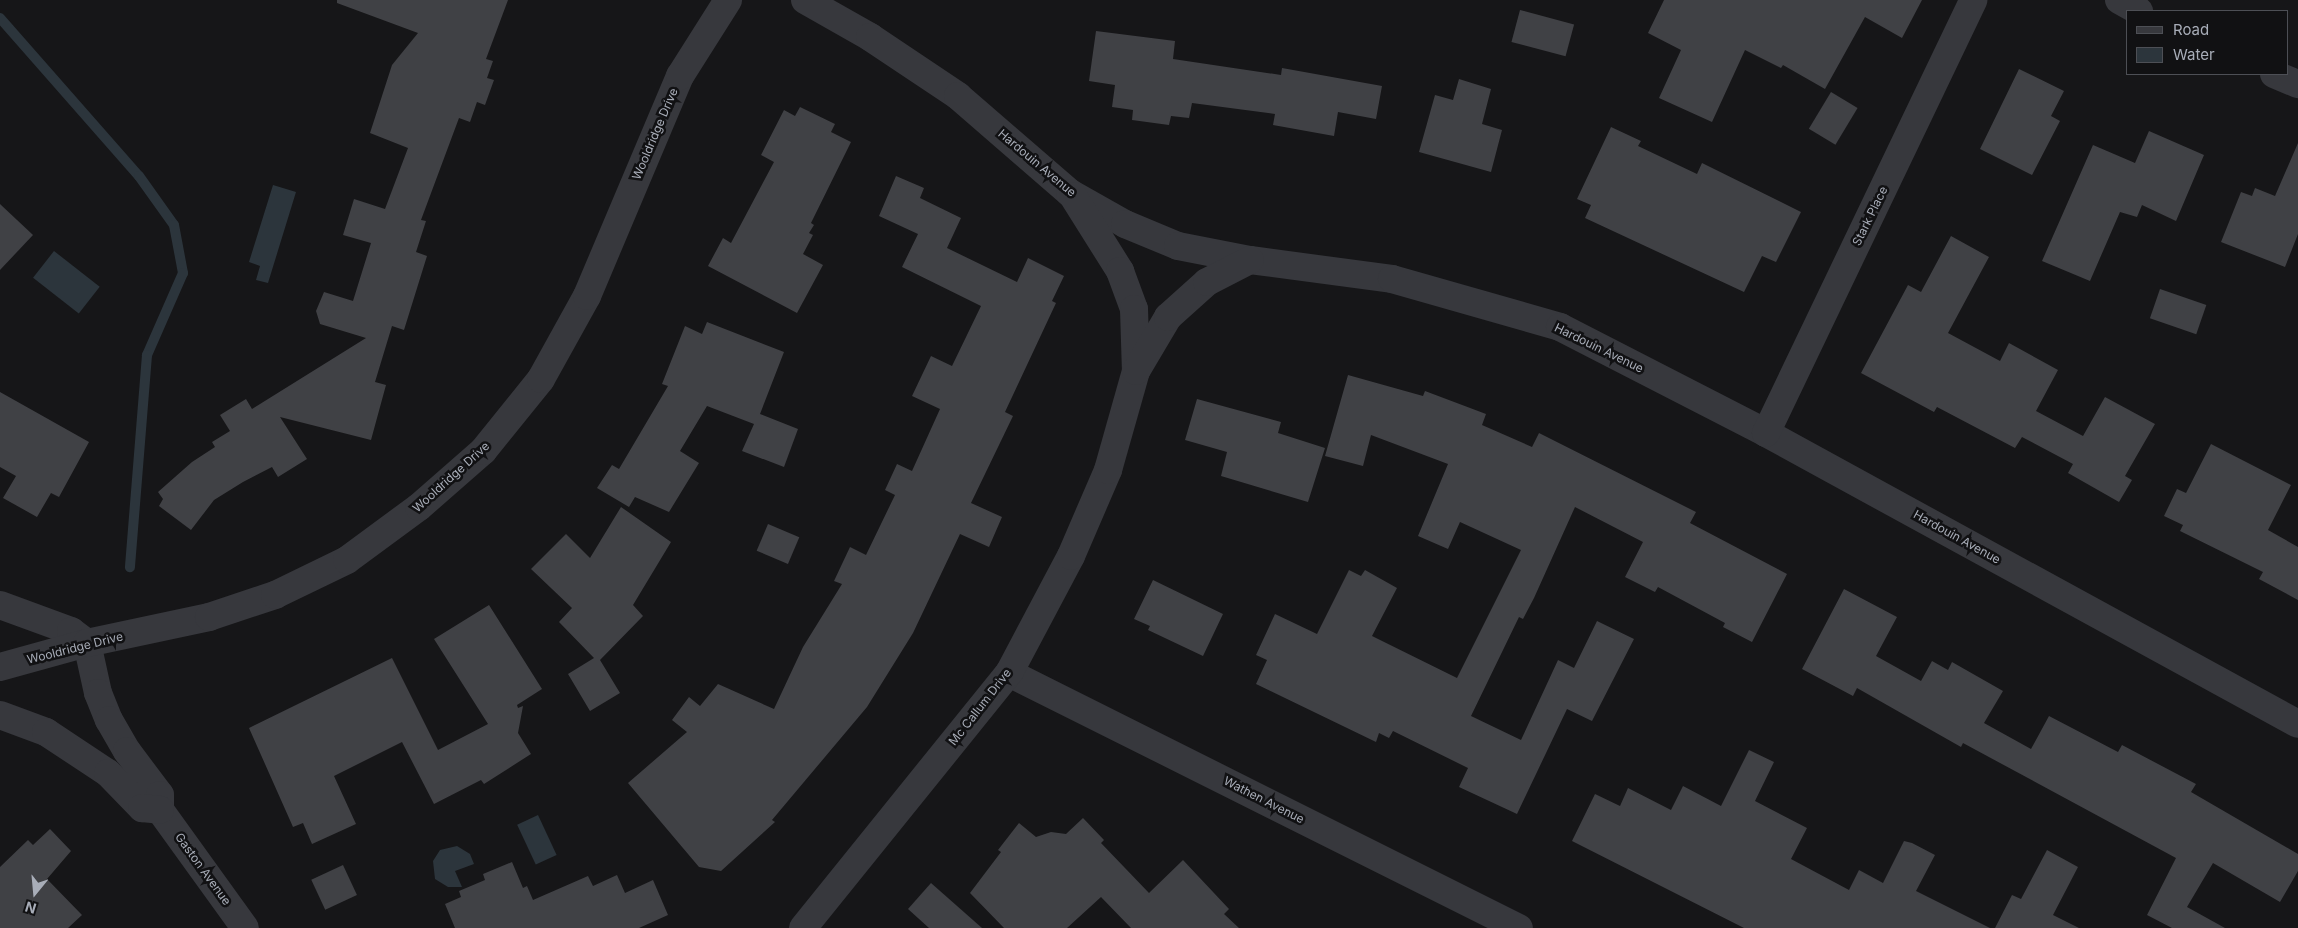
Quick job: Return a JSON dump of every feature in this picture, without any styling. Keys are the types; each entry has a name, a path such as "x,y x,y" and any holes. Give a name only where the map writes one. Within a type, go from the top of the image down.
{"street":[{"name":"Wooldridge Drive","path":"0,667 87,643 209,617 275,595 347,560 419,507 483,451 541,379 578,312 680,76 728,0"},
{"name":"Hardouin Avenue","path":"806,0 870,37 958,96 1070,193 1125,224 1178,246 1250,260 1392,280 1560,327 1766,432 2298,724"},
{"name":"Stark Place","path":"1766,432 1973,0"},
{"path":"2119,0 2137,10"},
{"path":"2276,75 2298,84"},
{"name":"Mc Callum Drive","path":"1070,193 1120,271 1134,309 1136,371"},
{"name":"Mc Callum Drive","path":"803,928 1008,673 1071,556 1108,470 1136,371 1168,318 1207,282 1250,260"},
{"path":"0,605 70,630 87,643"},
{"name":"Gaston Avenue","path":"87,643 98,693 109,720 127,751 160,795 160,810 245,928"},
{"name":"Wathen Avenue","path":"1008,673 1519,928"},
{"path":"0,715 46,732 108,773 142,808 160,810"}],"water":[{"path":"273,185 296,192 268,283 256,280 260,266 249,262"},
{"path":"54,251 100,287 79,314 33,278"},
{"path":"538,815 557,855 536,865 517,825"},
{"path":"457,846 470,854 474,864 455,871 462,887 448,887 435,879 433,861 440,850"}],"building":[{"path":"337,0 508,0 486,59 493,61 487,78 494,80 485,105 477,102 470,122 459,118 421,220 426,221 416,252 427,256 404,330 392,326 375,382 386,385 371,440 280,417 307,459 278,477 272,467 243,482 214,500 191,530 159,506 163,499 158,492 192,462 215,447 212,442 230,431 220,415 246,399 252,409 366,338 320,324 316,311 324,292 353,301 371,243 343,235 354,199 385,209 408,148 370,133 392,65 418,33 337,3"},
{"path":"1664,0 1922,0 1902,38 1865,17 1825,89 1783,65 1781,68 1745,50 1712,122 1659,98 1681,50 1648,33"},
{"path":"1520,10 1574,24 1566,56 1511,42"},
{"path":"1096,31 1175,41 1173,59 1281,75 1282,68 1382,86 1376,119 1338,112 1334,136 1273,125 1275,114 1192,103 1189,118 1171,116 1169,125 1132,120 1133,110 1112,107 1115,85 1089,81"},
{"path":"2019,69 2064,91 2051,116 2060,121 2032,175 1980,149"},
{"path":"1459,79 1491,89 1482,124 1502,130 1491,172 1419,152 1435,95 1453,100"},
{"path":"1831,92 1858,108 1835,145 1809,129"},
{"path":"800,107 835,124 831,132 851,142 811,223 814,225 809,233 813,235 803,254 823,265 797,313 708,266 723,238 731,243 774,162 761,155 784,110 795,116"},
{"path":"1611,127 1641,141 1638,146 1697,174 1702,163 1801,212 1776,262 1762,256 1744,292 1585,218 1591,205 1577,199"},
{"path":"2149,131 2204,155 2176,221 2142,205 2137,217 2120,212 2090,281 2042,261 2093,145 2135,163"},
{"path":"2298,143 2298,234 2285,267 2221,242 2241,192 2252,196 2255,188 2275,196"},
{"path":"896,176 924,188 920,198 961,218 947,248 1017,282 1028,258 1064,276 1052,301 1056,303 1005,412 1013,416 971,503 1002,517 989,547 960,534 913,633 867,707 772,820 775,822 721,871 699,867 628,783 687,732 672,720 689,697 700,706 718,684 774,709 803,647 842,584 834,581 850,547 866,555 895,495 885,490 897,464 912,471 940,409 912,396 931,356 952,366 981,306 902,267 918,234 879,216"},
{"path":"0,204 33,235 0,270"},
{"path":"1951,236 1989,257 1948,333 2000,361 2009,343 2058,370 2036,411 2083,436 2105,397 2155,424 2125,476 2132,480 2119,502 2068,473 2073,464 2022,437 2015,448 1937,407 1934,412 1861,373 1908,285 1921,292"},
{"path":"2160,289 2206,305 2196,334 2150,318"},
{"path":"707,322 784,352 760,414 798,429 784,467 742,451 754,424 707,406 680,451 699,463 669,512 635,497 629,507 597,488 612,465 619,469 668,386 662,384 685,326 702,334"},
{"path":"1348,375 1423,396 1425,391 1486,414 1482,425 1532,447 1539,433 1696,512 1690,523 1787,574 1752,642 1723,627 1725,623 1658,587 1655,592 1625,577 1643,542 1575,507 1534,598 1523,619 1519,617 1471,716 1521,740 1558,660 1574,668 1597,621 1634,639 1592,721 1567,709 1517,814 1459,787 1468,768 1393,731 1389,738 1379,733 1376,742 1256,684 1267,660 1256,655 1275,614 1317,634 1349,570 1361,576 1365,570 1397,588 1372,636 1457,678 1521,550 1460,522 1448,549 1418,536 1448,464 1371,435 1363,466 1325,456"},
{"path":"0,392 89,442 59,497 51,493 37,517 3,498 16,476 0,467"},
{"path":"1197,399 1281,422 1278,433 1325,448 1308,502 1221,476 1227,452 1185,440"},
{"path":"2211,444 2291,485 2268,530 2298,547 2298,600 2259,579 2263,572 2180,531 2183,525 2164,516 2177,489 2186,493"},
{"path":"621,507 671,542 633,605 643,616 600,660 620,693 590,711 568,674 594,658 559,622 572,608 531,569 566,534 590,558"},
{"path":"768,524 799,537 788,564 757,551"},
{"path":"1153,580 1223,614 1203,656 1148,630 1150,626 1134,619"},
{"path":"1844,589 1897,617 1876,656 1921,681 1932,661 1948,670 1952,662 2003,691 1984,723 2031,749 2049,716 2118,752 2122,745 2196,784 2191,792 2298,854 2298,871 2280,902 2213,863 2187,907 2225,928 2172,928 2147,915 2176,858 1963,743 1961,747 1857,688 1853,696 1802,669"},
{"path":"489,605 542,689 517,705 518,708 523,706 518,733 531,754 484,784 481,780 434,804 402,742 334,776 356,824 312,844 303,823 293,827 249,728 392,658 438,750 488,724 434,639"},
{"path":"1749,750 1774,762 1755,801 1807,828 1791,859 1849,890 1859,870 1883,883 1904,841 1912,843 1935,855 1916,891 1990,928 1744,928 1572,841 1595,794 1620,806 1628,788 1671,810 1683,786 1721,806"},
{"path":"1083,818 1104,840 1101,843 1149,893 1183,860 1229,909 1224,914 1239,928 1131,928 1101,897 1067,928 1004,928 970,893 1001,852 998,850 1019,823 1036,837 1051,832 1066,834"},
{"path":"50,829 71,851 47,879 82,915 68,928 0,928 0,867 28,840 33,845"},
{"path":"2047,850 2078,867 2053,915 2079,928 1995,928 2012,895 2021,899"},
{"path":"512,862 523,888 527,886 533,900 588,876 593,886 617,875 625,893 653,880 668,915 639,928 455,928 445,904 461,897 459,891 485,880 483,874"},
{"path":"343,865 357,895 325,910 311,880"},
{"path":"931,883 982,928 929,928 908,909"}],"waterway":[{"path":"0,18 139,176 174,225 183,273 147,355 130,567"}]}
